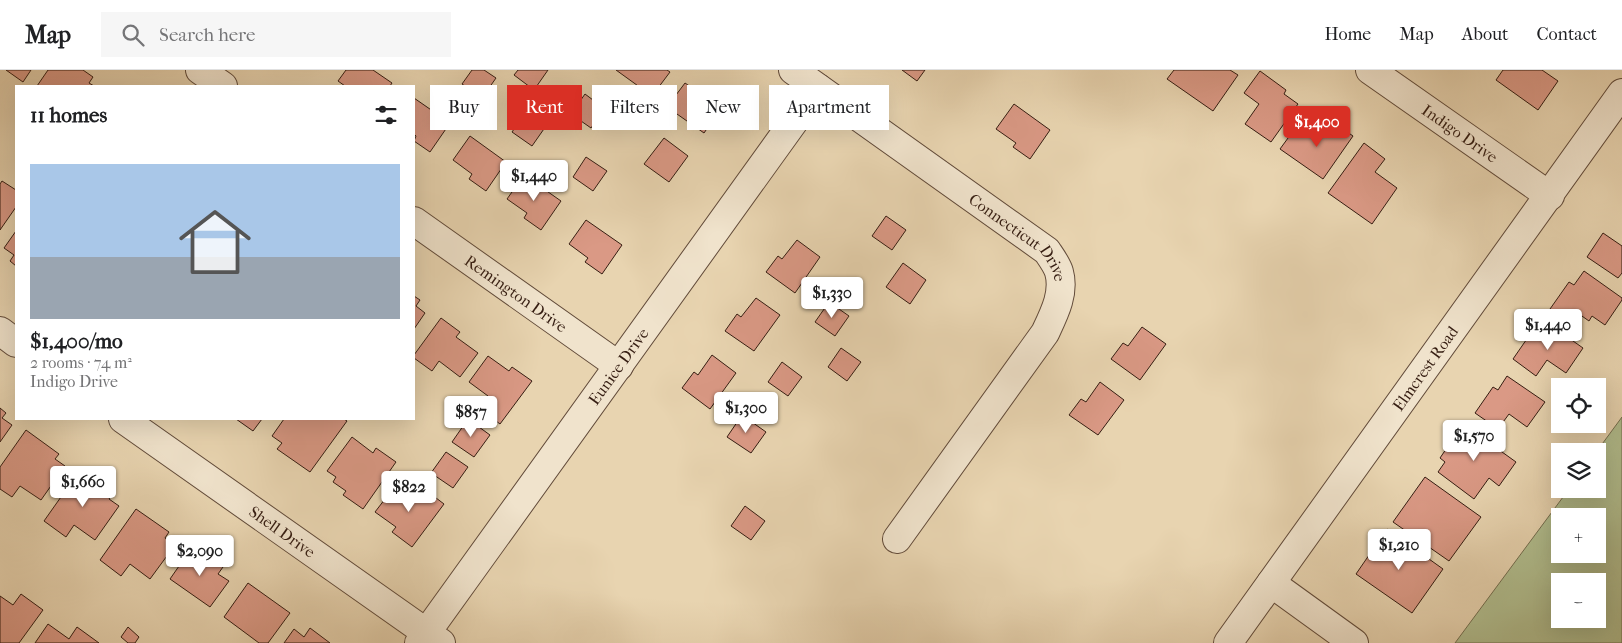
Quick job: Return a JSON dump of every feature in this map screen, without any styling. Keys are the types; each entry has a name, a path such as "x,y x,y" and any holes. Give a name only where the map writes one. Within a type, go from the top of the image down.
{"street":[{"path":"200,70 222,85"},
{"name":"Connecticut Drive","path":"792,70 814,85"},
{"name":"Indigo Drive","path":"1370,70 1550,196"},
{"name":"Elmcrest Road","path":"1228,643 1622,94"},
{"name":"Eunice Drive","path":"429,640 619,366 788,130"},
{"name":"Connecticut Drive","path":"877,130 1047,251 1059,271 1061,288 1057,307 1045,333 897,539"},
{"name":"Remington Drive","path":"415,222 619,366"},
{"path":"0,331 15,342"},
{"name":"Shell Drive","path":"124,420 429,640"},
{"path":"1271,583 1354,643"}],"green space":[{"path":"1622,417 1622,643 1455,643 1551,513 1551,563 1606,563 1606,508 1555,508 1562,498 1606,498 1606,443 1603,443"}],"building":[{"path":"6,70 31,70 23,82"},
{"path":"48,70 83,70 93,77 89,83 92,85 38,85"},
{"path":"346,70 373,70 392,83 391,85 344,85 338,81"},
{"path":"472,70 484,70 496,78 491,85 462,84"},
{"path":"518,70 548,70 538,85 527,85 514,75"},
{"path":"616,70 667,70 670,72 660,85 637,85"},
{"path":"902,70 925,70 917,81"},
{"path":"1174,70 1230,70 1238,75 1213,111 1167,79"},
{"path":"1503,70 1542,70 1558,81 1538,110 1496,80"},
{"path":"1260,71 1286,90 1284,94 1298,104 1271,142 1245,124 1259,104 1244,93"},
{"path":"685,83 688,85 687,121 677,114 677,94"},
{"path":"585,94 592,99 591,128 582,122 582,98"},
{"path":"415,99 430,109 430,130 445,130 430,152 415,142"},
{"path":"1014,104 1050,130 1030,159 1013,147 1016,143 996,129"},
{"path":"1333,122 1353,136 1323,179 1280,149 1299,123 1321,139"},
{"path":"513,130 543,130 532,146 512,132"},
{"path":"470,136 506,162 486,191 469,179 472,174 453,160"},
{"path":"664,138 688,156 669,182 644,164"},
{"path":"1364,143 1385,159 1375,172 1397,188 1372,224 1328,193"},
{"path":"586,157 607,171 593,191 573,177"},
{"path":"524,175 561,201 541,230 524,218 527,213 507,199"},
{"path":"2,181 15,189 15,208 0,230 0,184"},
{"path":"886,216 906,230 892,250 872,236"},
{"path":"586,220 622,245 602,274 585,262 588,258 569,244"},
{"path":"15,232 15,265 10,261 14,255 4,248"},
{"path":"1603,233 1622,246 1622,273 1618,278 1587,257"},
{"path":"797,240 820,257 795,293 766,272 778,256 782,259"},
{"path":"903,263 926,280 910,304 886,287"},
{"path":"1584,271 1622,298 1605,325 1592,316 1589,321 1579,314 1572,324 1550,309 1569,282 1574,285"},
{"path":"415,297 420,300 416,306 425,313 415,328"},
{"path":"756,298 780,315 754,351 725,331 737,314 741,317"},
{"path":"829,302 849,316 835,336 815,322"},
{"path":"441,318 460,332 456,337 478,353 460,377 439,361 432,371 415,359 415,354"},
{"path":"1546,322 1583,348 1566,373 1547,360 1536,376 1513,359 1531,333 1536,336"},
{"path":"1142,327 1166,344 1140,380 1111,359 1123,343 1128,346"},
{"path":"841,348 861,362 847,381 828,367"},
{"path":"712,355 736,373 710,409 682,388 694,372 698,375"},
{"path":"488,356 509,371 512,367 532,381 500,424 479,408 488,396 469,382"},
{"path":"782,362 802,377 788,396 768,382"},
{"path":"1507,376 1545,402 1527,427 1509,414 1498,429 1475,413 1493,387 1498,390"},
{"path":"1100,382 1124,400 1098,435 1069,415 1081,399 1086,402"},
{"path":"0,408 6,413 2,418 12,425 0,442"},
{"path":"742,415 766,432 751,453 727,437"},
{"path":"468,419 490,435 474,457 452,442"},
{"path":"237,420 261,420 253,431"},
{"path":"283,420 347,421 310,472 277,449 282,443 272,436"},
{"path":"1463,424 1516,462 1499,486 1489,478 1474,499 1438,472 1445,462 1440,458"},
{"path":"26,430 59,454 55,459 65,466 41,500 20,486 12,497 0,489 0,467"},
{"path":"352,437 373,453 376,448 396,462 363,509 343,495 346,491 333,482 336,477 327,471"},
{"path":"446,452 468,467 453,488 431,473"},
{"path":"80,470 113,493 109,499 119,506 95,540 74,525 66,537 44,521"},
{"path":"1425,477 1481,517 1449,561 1393,522"},
{"path":"395,486 414,500 423,488 444,504 412,547 392,532 396,527 375,512"},
{"path":"745,506 765,521 751,540 731,526"},
{"path":"136,509 169,532 165,538 175,545 150,579 130,564 121,576 100,560"},
{"path":"1387,529 1443,569 1412,613 1356,574"},
{"path":"193,546 223,567 218,574 229,581 210,607 170,579"},
{"path":"248,583 290,613 268,643 259,643 224,617"},
{"path":"21,594 43,610 19,643 0,643 0,596 13,605"},
{"path":"48,624 69,639 77,627 99,643 35,643"},
{"path":"128,627 139,637 135,643 128,643 121,637"},
{"path":"310,628 330,643 284,643 294,629 304,637"}]}
